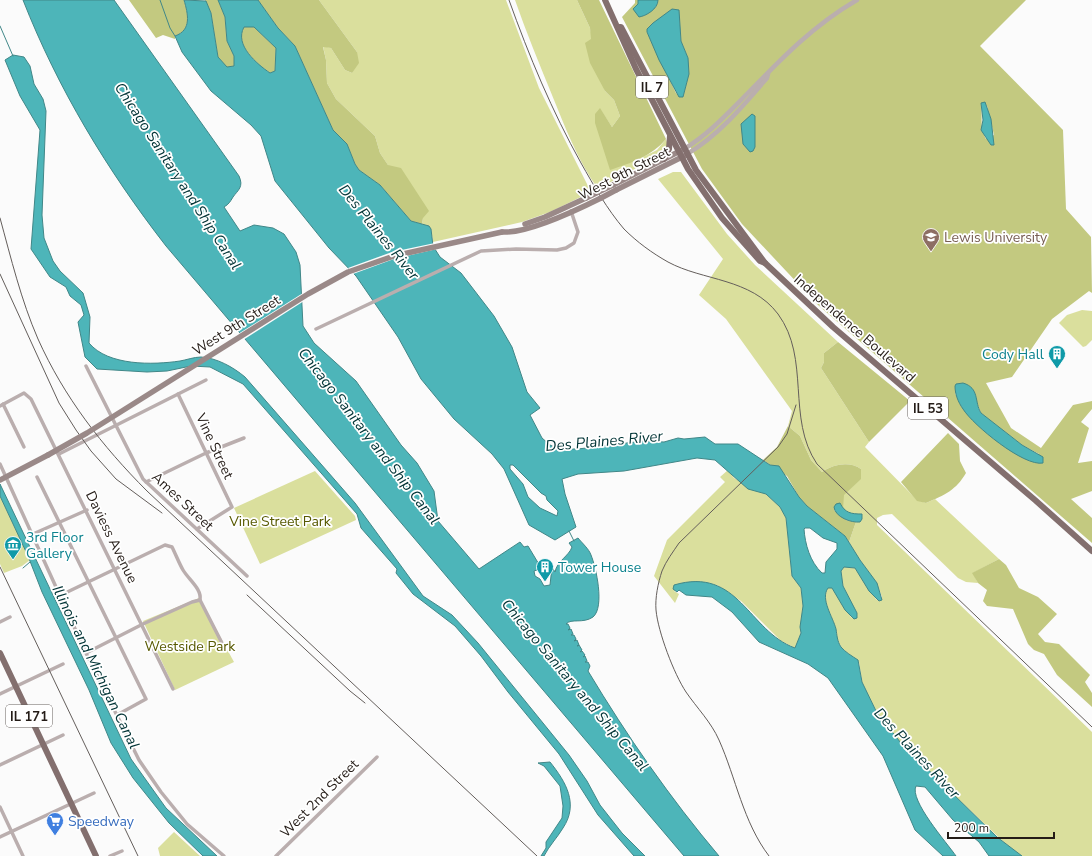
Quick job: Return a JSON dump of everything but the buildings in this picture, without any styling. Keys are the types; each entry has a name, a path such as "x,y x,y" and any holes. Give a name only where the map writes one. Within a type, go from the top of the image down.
{"main road":[{"name":"IL 7","path":"605,0 640,62 682,153"},
{"name":"IL 7","path":"619,27 618,30 670,136 682,153"},
{"path":"664,159 668,149 670,136"},
{"name":"West 9th Street","path":"0,480 87,433 308,294 342,275 394,256 535,225 571,209 589,204 615,187 664,159 682,153"},
{"name":"West 9th Street","path":"571,209 586,198 615,187 682,153"},
{"name":"Independence Boulevard","path":"682,153 722,218 752,254 760,261 765,263 833,327 1035,500 1092,552"},
{"name":"IL 171","path":"0,653 42,745 96,856"}],"street":[{"path":"682,153 708,139 728,121 767,78 768,74 808,33 838,11 857,0"},
{"name":"West 9th Street","path":"316,329 481,251 557,250 566,248 574,243 578,232 571,209"},
{"name":"Ames Street","path":"86,366 143,479 247,576"},
{"path":"58,454 206,380"},
{"name":"Daviess Avenue","path":"2,405 24,394 28,396 87,510 174,690"},
{"name":"Vine Street","path":"178,394 232,507 197,529"},
{"path":"2,405 24,447"},
{"path":"146,482 206,453 244,438"},
{"path":"0,464 86,653 139,760 161,792 187,824 224,856"},
{"path":"37,477 146,699 118,715"},
{"path":"33,534 87,510"},
{"path":"60,596 165,545 169,545 172,547 184,571 197,588 200,600 224,647"},
{"path":"86,653 142,624 192,602 200,600"},
{"path":"0,622 10,617"},
{"path":"0,694 63,664"},
{"path":"0,765 64,735"},
{"name":"West 2nd Street","path":"276,856 377,757"},
{"path":"0,837 94,793"},
{"path":"0,808 23,856"},
{"path":"110,856 122,851"}],"green space":[{"path":"129,0 184,0 187,11 187,21 184,30 175,36 175,39 163,35 156,38"},
{"path":"205,0 218,0 225,17 227,41 234,56 234,66 227,68 218,57 211,13"},
{"path":"258,0 319,0 357,52 359,63 352,73 345,70 331,48 323,47 326,60 327,83 336,99 375,136 380,153 388,165 401,168 429,211 423,218 422,224 411,221 380,185 359,170 347,144 333,130 295,46 278,28"},
{"path":"319,0 506,0 539,88 591,192 550,212 522,222 433,242 431,229 422,224 423,218 380,153 375,136 336,99 327,83 326,60 323,46 331,48 345,70 352,73 357,52"},
{"path":"515,0 577,0 590,28 605,91 614,100 620,116 612,127 600,109 633,162 657,150 666,139 668,145 664,153 598,189 584,167 567,131"},
{"path":"577,0 599,0 666,139 648,154 633,162 610,170 595,123 595,114 600,108 612,127 620,116 614,100 605,91 590,63 585,43 591,39 590,28"},
{"name":"Lewis University","path":"635,0 638,0 638,4 633,9 644,16 657,5 658,0 1026,0 980,46 1063,130 1066,209 1091,237 1092,293 1089,291 1052,319 1012,377 986,383 1011,428 1041,448 1073,405 1092,401 1092,409 1081,422 1089,428 1078,463 1092,461 1092,491 1071,499 1092,518 1092,543 818,305 742,224 702,169 622,17 635,3","holes":["678,10 681,41 688,58 687,81 683,97 676,93 647,32 653,23","981,103 987,106 994,135 986,139 982,126","955,393 978,406 981,413 988,419 1022,445 1039,454 1022,457 1012,451 983,430 967,413"]},
{"path":"244,27 254,27 276,48 275,71 270,73 259,65 248,53 242,41"},
{"path":"673,172 681,172 727,234 755,265 838,342 824,353 824,362 821,368 869,442 865,447 917,500 926,503 935,499 999,559 973,573 978,583 966,582 958,578 892,514 883,515 877,518 877,525 1092,732 1092,856 1022,856 1011,849 919,762 901,743 877,713 862,682 859,662 842,648 837,639 835,627 827,608 825,597 828,588 832,588 851,617 854,619 857,614 843,586 841,571 844,567 855,568 876,599 879,601 882,597 872,576 849,542 856,522 860,522 843,509 843,495 860,479 861,469 852,465 842,464 831,467 822,472 811,460 800,436 788,426 792,411 726,319 699,295 723,259 658,179"},
{"path":"1082,310 1092,311 1092,340 1083,347 1059,323 1067,315"},
{"path":"838,342 910,401 869,442 821,368 824,362 824,353"},
{"path":"788,426 800,436 811,460 822,472 836,465 842,464 852,465 861,469 861,479 844,495 843,509 834,510 846,520 856,522 849,542 845,536 807,506 799,497 787,476 763,460 777,447"},
{"path":"948,433 959,444 960,461 966,473 954,488 944,494 926,503 917,501 901,482"},
{"path":"728,470 734,478 759,492 766,494 780,507 786,518 792,576 801,588 803,606 800,637 795,648 781,641 741,601 717,585 674,591 679,594 675,603 654,576 667,540 725,482 720,477"},
{"name":"Vine Street Park","path":"315,471 355,516 356,520 260,564 234,508"},
{"path":"0,496 30,560 22,566 4,573 0,564"},
{"path":"999,559 1006,565 1019,588 1038,597 1057,614 1038,634 1045,642 1059,644 1090,675 1085,682 1092,693 1092,707 1057,675 1044,654 1034,650 1028,644 1013,609 987,606 983,601 987,590 978,583 972,573"},
{"name":"Westside Park","path":"199,598 234,662 175,690 143,621"},
{"path":"174,832 200,856 160,856 158,848"}],"water":[{"name":"Chicago Sanitary and Ship Canal","path":"23,0 114,0 239,176 241,186 229,203 224,207 240,231 254,225 273,228 284,234 296,252 300,265 303,326 314,343 356,381 401,445 417,463 434,491 438,521 479,569 520,542 524,547 528,546 540,566 540,569 534,571 535,576 540,579 544,586 550,585 552,567 555,572 558,565 572,547 569,543 578,538 587,548 593,561 597,577 599,596 597,612 589,619 568,622 566,624 568,624 570,628 568,630 571,629 573,634 571,635 574,635 576,639 574,641 577,640 582,650 580,652 582,651 585,655 583,657 585,656 587,661 585,662 588,662 590,666 588,671 634,743 683,812 719,856 684,856 166,246 124,188 86,128 52,65"},
{"name":"Des Plaines River","path":"184,0 206,1 211,13 218,57 227,67 234,66 234,56 227,41 225,17 218,0 258,0 278,28 295,46 333,130 347,144 359,170 380,185 411,221 429,226 431,229 433,246 440,257 461,273 494,316 512,347 527,392 540,408 530,415 542,438 550,445 559,449 578,449 643,441 664,442 678,438 684,439 705,437 715,444 738,444 770,465 779,466 799,497 807,506 845,536 877,583 882,600 879,601 869,591 855,568 844,567 841,571 843,586 857,613 857,618 854,619 845,610 832,588 828,588 825,597 841,647 844,651 858,660 862,682 877,713 901,743 997,837 1022,856 989,856 979,842 953,820 925,787 916,786 915,792 923,811 956,856 943,856 915,830 883,756 828,678 808,664 759,642 732,612 712,597 686,595 679,590 677,592 673,589 674,585 696,582 714,584 728,592 741,603 779,640 795,648 801,633 800,627 803,606 801,588 792,576 786,518 780,507 766,494 748,489 715,460 697,458 624,471 578,474 562,479 565,494 576,527 555,540 529,525 504,469 492,454 454,419 421,379 398,337 356,276 329,248 275,181 261,136 251,125 211,91 182,52 175,36 184,30 186,26 187,16","holes":["244,27 254,27 276,48 275,71 270,73 259,65 248,53 242,41","510,465 513,465 541,493 546,496 547,500 558,511 557,516 540,508 528,497 523,484 510,469","810,528 823,538 837,543 837,549 826,562 825,573 822,573 818,569 811,558 807,547 804,529"]},
{"path":"638,0 658,0 656,6 651,12 639,17 633,9 638,4"},
{"path":"672,9 679,10 681,41 688,58 689,74 683,97 679,97 659,60 647,32 647,29 653,23"},
{"path":"13,55 24,57 30,66 34,84 43,99 46,111 42,215 44,238 53,261 60,271 83,293 90,317 89,343 97,351 107,356 132,362 157,363 180,361 198,357 213,359 245,377 355,503 423,596 452,615 478,643 569,755 587,781 600,805 622,833 645,856 634,856 598,815 559,754 508,692 481,656 455,626 413,594 396,573 397,569 361,528 357,514 243,384 210,367 191,366 167,371 147,372 97,369 85,357 78,322 84,315 81,305 70,296 66,287 50,277 31,249 40,130 20,96 5,60"},
{"path":"985,102 991,119 994,145 991,145 981,130 983,120 981,103"},
{"path":"752,114 755,116 755,147 753,151 750,152 743,144 741,124"},
{"path":"963,383 972,388 981,413 1022,445 1043,457 1043,463 1035,462 1012,452 977,425 963,409 957,398 955,386 956,384"},
{"name":"Illinois and Michigan Canal","path":"0,484 131,759 166,808 217,856 203,856 169,823 133,778 111,743 89,690 42,592 28,556 0,496"},
{"path":"840,503 844,509 849,512 862,514 862,519 860,522 844,519 837,514 834,507 836,504"},
{"path":"550,762 565,785 570,802 570,810 568,819 563,828 544,856 541,856 546,848 546,842 562,818 563,806 560,786 544,766 538,763"}],"pier":[{"path":"435,243 437,249 394,259 353,274 348,268 392,252"},
{"path":"303,293 304,301 243,340 238,334"}],"waterway":[{"path":"160,0 170,28 175,36"},
{"path":"0,26 13,56"},
{"path":"569,531 574,541"},
{"path":"23,568 30,562"}],"railway":[{"path":"509,0 533,62 570,143 606,205 624,229 639,243 668,262 696,273 741,287 754,293 767,302 778,314 788,331 794,350 802,427 808,446 817,464 1092,727"},
{"path":"0,218 21,294 38,339 48,360 85,420 130,474 537,856"},
{"path":"0,274 59,403 76,430 91,451 116,479 162,513"},
{"path":"769,856 760,843 746,814 716,733 686,692 672,664 663,641 657,619 656,601 662,571 679,543 778,447 787,434 796,405"},
{"path":"0,567 138,856"},
{"path":"247,595 350,691 365,703"}],"place":[{"name":"Lewis University","path":"931,252"},
{"name":"Cody Hall","path":"1057,369"},
{"name":"3rd Floor Gallery","path":"13,560"},
{"name":"Tower House","path":"545,582"},
{"name":"Speedway","path":"55,836"}]}
